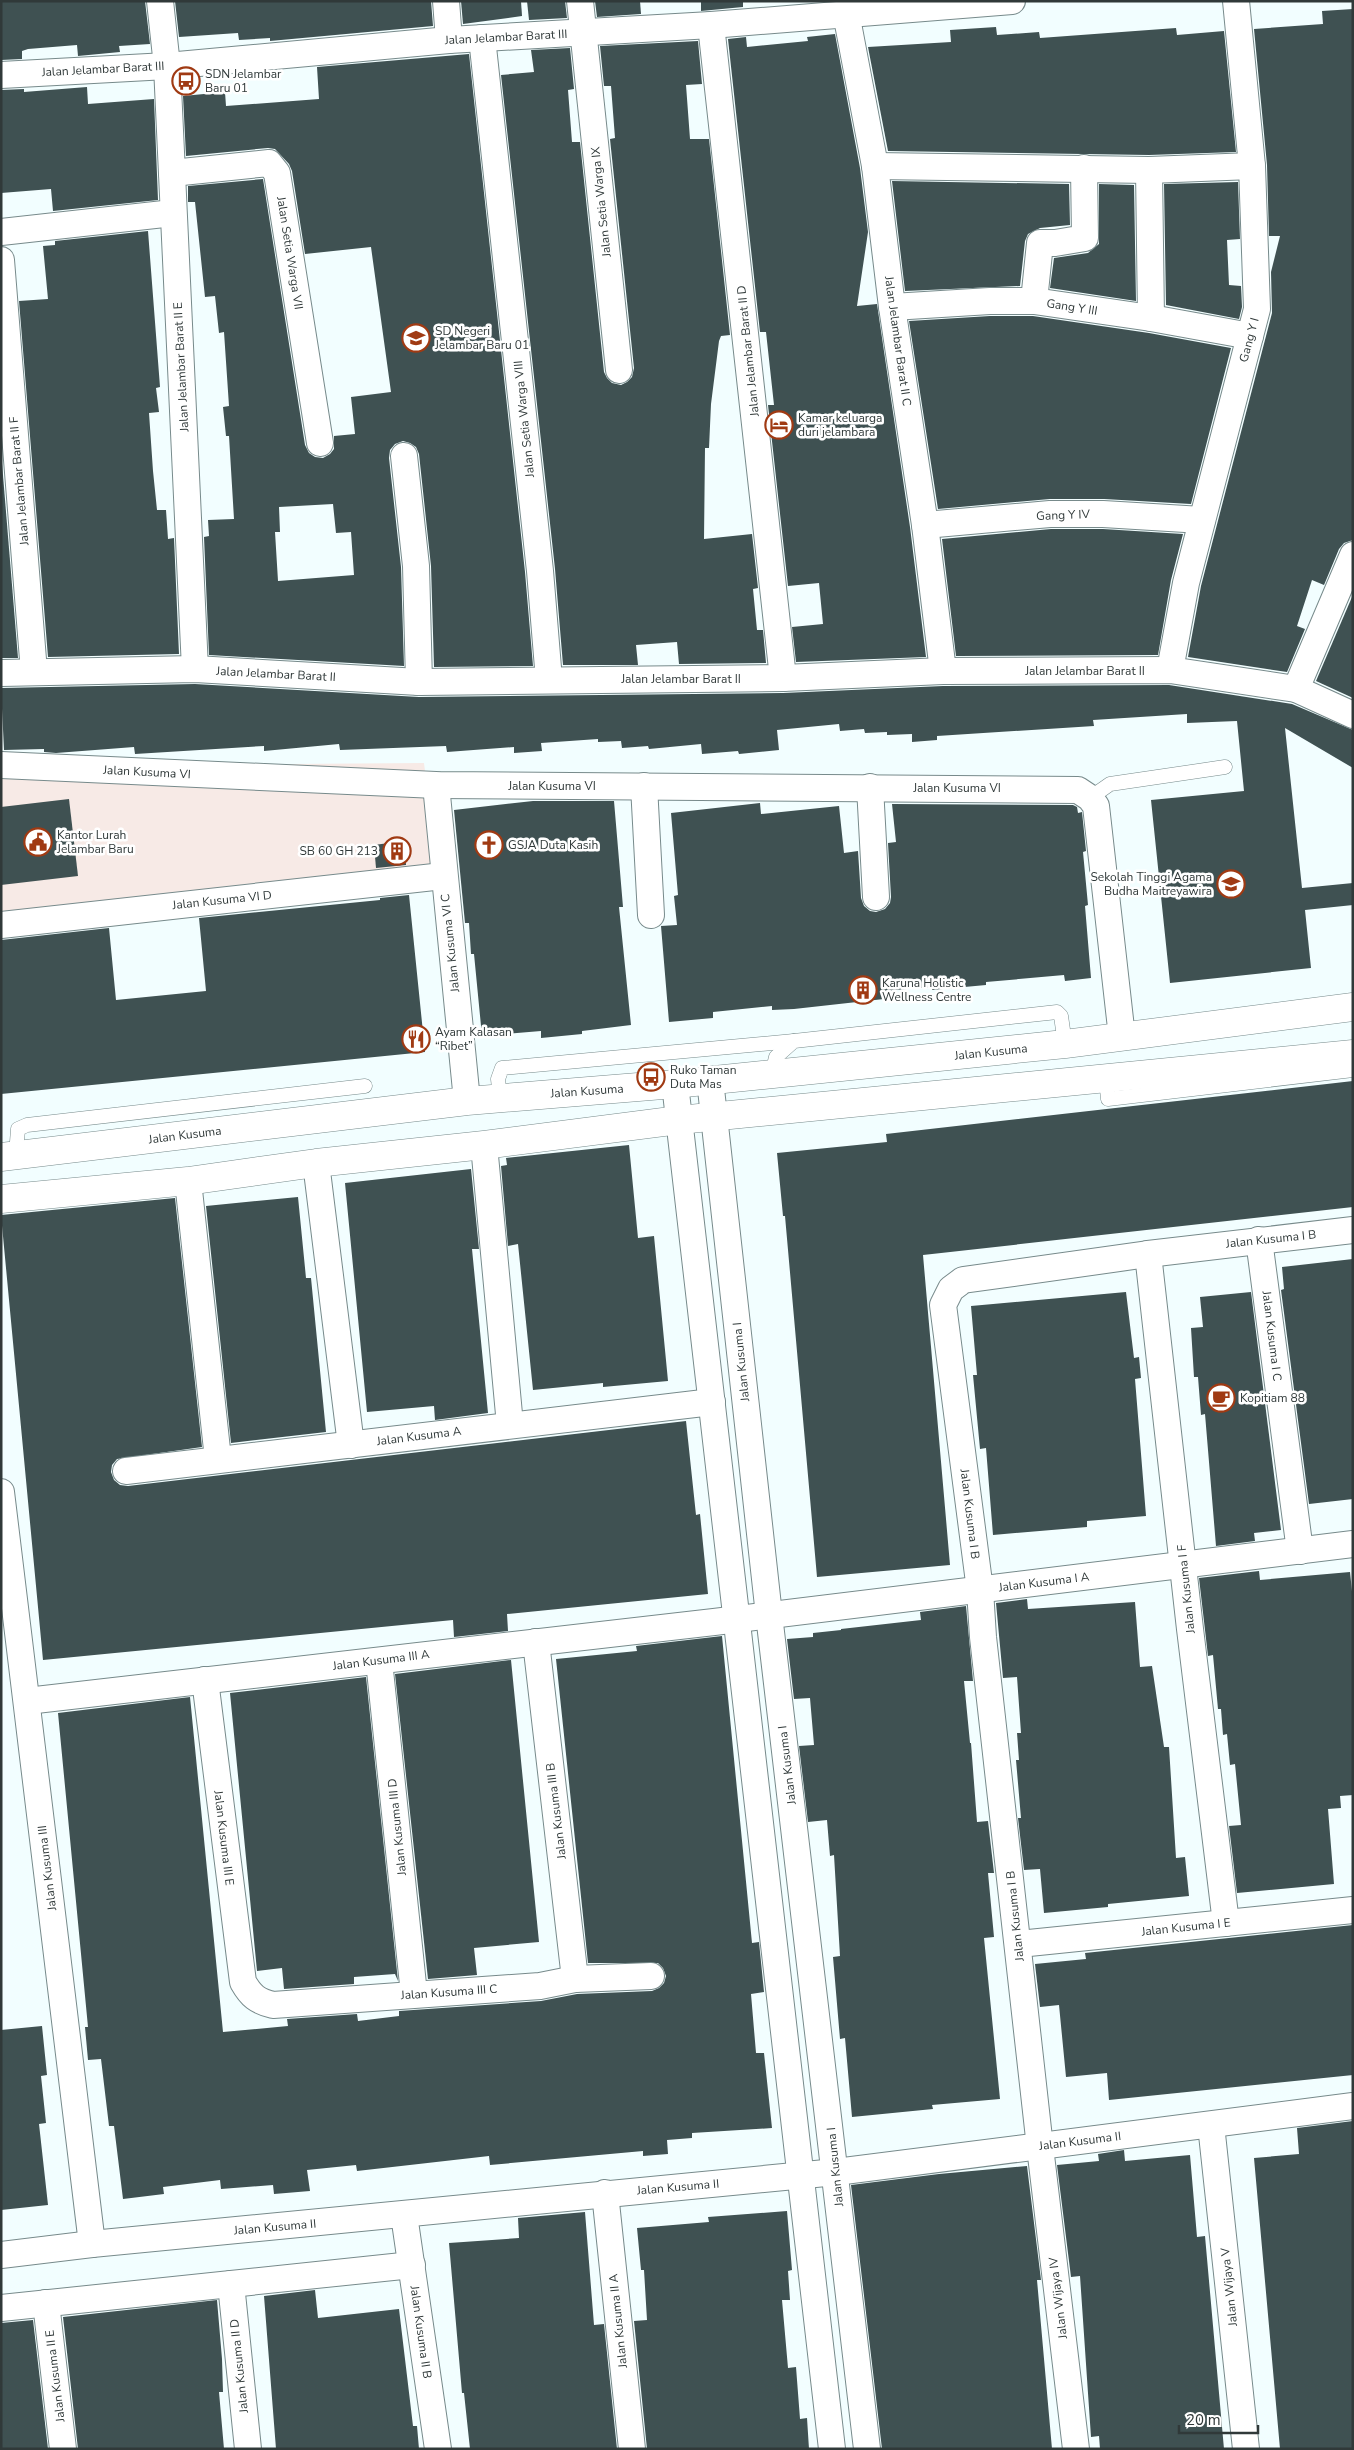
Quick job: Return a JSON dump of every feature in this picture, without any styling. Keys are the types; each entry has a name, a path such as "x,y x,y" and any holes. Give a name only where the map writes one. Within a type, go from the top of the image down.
{"street":[{"name":"Jalan Jelambar Barat II E","path":"160,1 167,66 195,669"},
{"path":"446,1 449,40"},
{"name":"Jalan Setia Warga IX","path":"580,1 619,370"},
{"name":"Jalan Jelambar Barat III","path":"1,75 167,66 449,40 711,25 1012,1"},
{"name":"Gang Y I","path":"1170,670 1186,583 1257,309 1252,166 1236,1"},
{"name":"Jalan Jelambar Barat II C","path":"846,13 875,166 892,307 925,525 943,670"},
{"name":"Jalan Jelambar Barat II D","path":"711,25 783,678"},
{"name":"Jalan Setia Warga VIII","path":"482,38 540,571 549,680"},
{"name":"Jalan Setia Warga VII","path":"172,173 269,163 278,173 320,442"},
{"path":"875,166 1149,170 1252,166"},
{"path":"1034,301 1040,243 1055,243 1085,238 1084,168"},
{"path":"1149,170 1151,318"},
{"path":"1,232 173,213"},
{"name":"Jalan Jelambar Barat II F","path":"1,260 34,672"},
{"name":"Gang Y III","path":"892,307 990,301 1034,301 1151,318 1250,336"},
{"path":"404,456 416,566 419,682"},
{"name":"Gang Y IV","path":"925,525 1050,514 1103,514 1202,520"},
{"path":"1296,689 1353,556"},
{"name":"Jalan Jelambar Barat II","path":"1,673 195,669 419,682 783,678 943,670 1170,670 1296,689 1353,715"},
{"name":"Jalan Kusuma VI","path":"1,765 436,785 1068,788 1078,790 1093,802"},
{"name":"Jalan Kusuma VI C","path":"436,785 443,876 467,1101"},
{"path":"644,786 650,915"},
{"path":"870,787 876,897"},
{"path":"1093,802 1122,1037"},
{"name":"Jalan Kusuma VI D","path":"1,925 443,876"},
{"name":"Jalan Kusuma","path":"9,1156 467,1101 675,1084 1065,1044 1353,1007"},
{"path":"1,1199 188,1181 316,1163 484,1145 679,1120 1353,1054"},
{"name":"Jalan Kusuma I","path":"710,1080 769,1616 836,2172 867,2449"},
{"path":"675,1084 802,2175 832,2449"},
{"path":"484,1145 510,1425"},
{"path":"316,1163 351,1445"},
{"path":"188,1181 218,1459"},
{"name":"Jalan Kusuma I B","path":"1040,2147 1019,1944 983,1637 980,1590 943,1304 955,1284 963,1280 1148,1254 1353,1230"},
{"name":"Jalan Kusuma I C","path":"1259,1240 1300,1551"},
{"name":"Jalan Kusuma I F","path":"1148,1254 1226,1923"},
{"name":"Jalan Kusuma A","path":"126,1471 712,1402"},
{"name":"Jalan Kusuma III","path":"1,1492 92,2244"},
{"name":"Jalan Kusuma I A","path":"736,1620 1353,1544"},
{"name":"Jalan Kusuma III A","path":"26,1701 736,1620"},
{"name":"Jalan Kusuma III B","path":"536,1642 576,1979"},
{"name":"Jalan Kusuma III D","path":"379,1660 414,1994"},
{"name":"Jalan Kusuma III E","path":"205,1680 243,1982 250,1994"},
{"name":"Jalan Kusuma I E","path":"1019,1944 1353,1910"},
{"name":"Jalan Kusuma III C","path":"250,1994 258,2001 273,2005 540,1986 576,1979 651,1976"},
{"name":"Jalan Kusuma II","path":"1,2255 92,2244 836,2172 1353,2106"},
{"name":"Jalan Wijaya V","path":"1211,2125 1246,2449"},
{"name":"Jalan Wijaya IV","path":"1040,2147 1076,2449"},
{"name":"Jalan Kusuma II A","path":"605,2194 632,2449"},
{"name":"Jalan Kusuma II B","path":"404,2215 438,2449"},
{"path":"1,2308 412,2265"},
{"name":"Jalan Kusuma II D","path":"231,2284 248,2449"},
{"name":"Jalan Kusuma II E","path":"46,2303 63,2449"}],"lane":[{"path":"1093,802 1110,784 1225,767"},
{"path":"500,1098 498,1078 502,1068 794,1041 1057,1012 1061,1016 1065,1044"},
{"path":"772,1074 776,1057 794,1041"},
{"path":"1106,1079 1108,1099 1353,1070"},
{"path":"9,1156 18,1129 27,1126 365,1086"}],"shaded area":[{"path":"424,763 436,863 1,913 1,766"}],"building":[{"path":"1,1 145,1 150,44 119,46 120,52 78,56 77,45 28,49 22,51 22,59 1,60"},
{"path":"175,1 431,1 433,26 270,41 270,38 239,40 238,33 179,37"},
{"path":"461,1 521,1 522,16 463,24"},
{"path":"527,1 565,1 567,18 529,20"},
{"path":"595,1 640,1 641,14 597,17"},
{"path":"701,1 743,1 743,7 701,11"},
{"path":"1353,9 1353,540 1344,543 1339,549 1324,585 1312,580 1297,626 1305,629 1287,672 1188,657 1201,586 1272,313 1271,272 1280,236 1269,236 1267,165 1254,29 1323,24 1322,11"},
{"path":"996,27 997,35 1039,32 1040,38 1176,28 1177,35 1224,31 1236,152 1149,155 888,151 868,47 951,42 950,30"},
{"path":"835,34 860,168 868,232 857,306 877,304 910,527 926,657 796,662 792,627 823,624 819,583 788,586 768,405 774,405 766,332 760,332 728,39 746,37 747,47 808,41 807,37"},
{"path":"698,41 702,84 686,85 690,139 709,139 730,335 721,336 719,341 711,404 709,448 705,448 704,539 752,534 758,588 753,589 757,630 763,630 766,663 679,664 677,642 636,645 638,665 563,665 555,569 501,75 534,72 531,50 570,48 574,89 568,90 572,142 580,142 604,372 612,383 621,385 632,377 634,368 610,139 615,138 611,86 604,86 600,46"},
{"path":"469,54 525,572 533,666 434,667 431,566 419,454 416,447 403,441 395,444 390,450 389,458 401,567 404,666 209,655 204,537 209,536 208,520 234,519 229,436 226,436 223,407 229,406 224,332 219,333 215,296 205,297 195,202 188,202 188,186 263,179 305,445 309,453 315,457 323,458 334,449 334,436 355,434 351,397 391,392 371,247 305,254 292,171 289,164 275,149 268,148 186,156 183,96 225,92 226,106 319,99 317,67","holes":["333,504 336,533 351,532 354,575 278,581 275,532 280,532 279,507"]},
{"path":"87,87 88,104 154,99 158,200 53,211 51,189 1,193 1,90 24,89 24,92"},
{"path":"892,181 1069,184 1070,225 1040,228 1028,234 1025,241 1020,286 905,291"},
{"path":"1238,182 1240,239 1227,240 1229,285 1241,286 1242,307 1239,319 1166,305 1164,184"},
{"path":"1099,184 1134,185 1136,301 1050,288 1054,258 1088,253 1099,244"},
{"path":"148,231 160,387 156,388 159,412 149,413 153,471 157,510 166,510 168,539 174,538 179,654 48,657 19,301 48,299 43,246 55,245 55,241"},
{"path":"990,316 1033,316 1149,333 1231,348 1191,504 1104,499 1050,499 938,509 909,321"},
{"path":"1,451 18,658 1,658"},
{"path":"1051,529 1103,529 1183,534 1171,580 1158,655 956,656 942,539"},
{"path":"1353,597 1353,698 1316,681"},
{"path":"195,684 419,697 783,693 943,686 1169,685 1292,704 1353,730 1353,768 1285,728 1302,888 1353,883 1353,905 1305,910 1311,968 1170,983 1151,800 1244,791 1237,721 1187,723 1187,714 1093,720 1094,726 937,736 937,740 912,742 912,734 887,735 887,732 865,733 864,729 840,731 839,724 777,730 779,750 739,754 738,751 702,754 701,744 649,749 648,746 622,748 621,741 598,742 598,739 541,743 542,751 514,753 514,747 447,752 446,746 340,750 339,744 264,751 264,746 135,754 134,747 56,753 44,752 44,749 4,750 1,688"},
{"name":"Kantor Lurah Jelambar Baru","path":"69,799 78,876 1,885 1,807"},
{"path":"533,801 614,801 623,907 619,907 631,1025 582,1031 582,1034 541,1038 541,1031 482,1036 474,954 471,954 469,923 465,923 454,810"},
{"path":"760,803 761,814 839,806 844,853 858,851 861,898 864,906 870,911 876,912 885,909 890,903 891,897 888,843 896,842 892,804 1073,805 1077,807 1078,813 1082,812 1086,851 1083,852 1088,905 1085,906 1091,978 1065,981 1064,975 986,982 986,985 932,990 932,987 883,991 884,999 794,1009 772,1010 772,1006 713,1012 713,1018 669,1022 661,926 677,925 674,896 678,895 671,813"},
{"name":"SB 60 GH 213","path":"404,841 406,865 376,868 374,845"},
{"path":"409,895 425,1052 1,1094 1,940 109,928 116,1000 206,991 199,918 380,900 380,898"},
{"path":"1353,1081 1353,1207 923,1255 950,1565 817,1577 785,1216 783,1216 777,1153 887,1142 886,1134"},
{"path":"629,1145 638,1238 654,1236 668,1381 603,1387 603,1383 533,1390 518,1244 508,1246 501,1166 507,1165 506,1158"},
{"path":"471,1169 479,1249 472,1249 488,1413 435,1420 434,1406 367,1412 345,1183"},
{"path":"298,1197 306,1278 311,1278 326,1432 231,1443 206,1206"},
{"path":"175,1198 202,1447 117,1459 112,1465 111,1472 114,1480 120,1485 128,1486 686,1421 696,1515 700,1514 708,1594 507,1614 508,1631 454,1637 453,1620 43,1660 1,1215"},
{"path":"1353,1259 1353,1499 1309,1504 1281,1290 1284,1289 1282,1267"},
{"path":"1126,1292 1134,1358 1139,1357 1141,1378 1135,1379 1146,1516 1087,1521 1087,1527 993,1535 986,1448 980,1449 973,1375 977,1375 971,1306"},
{"path":"1251,1292 1281,1530 1254,1533 1255,1541 1216,1546 1205,1414 1201,1415 1198,1377 1194,1377 1191,1328 1203,1327 1200,1297"},
{"path":"1259,1571 1260,1580 1350,1572 1353,1601 1353,1795 1340,1796 1341,1808 1328,1809 1334,1884 1237,1893 1229,1826 1241,1825 1235,1764 1230,1765 1227,1734 1223,1735 1221,1709 1218,1709 1213,1655 1208,1656 1199,1578"},
{"path":"1027,1599 1028,1609 1135,1602 1140,1667 1152,1666 1164,1747 1169,1747 1176,1858 1185,1857 1189,1896 1044,1913 1040,1869 1024,1870 1018,1818 1021,1818 1016,1760 1019,1760 1017,1733 1021,1733 1017,1677 1003,1678 996,1603"},
{"path":"966,1606 973,1681 964,1681 977,1822 988,1821 994,1873 988,1873 994,1937 984,1938 1000,2099 932,2105 933,2109 852,2117 845,2038 840,2039 833,1957 840,1956 834,1855 830,1856 827,1820 808,1822 799,1746 814,1745 810,1698 794,1699 787,1639 813,1637 813,1633 841,1629 921,1620 920,1612"},
{"path":"722,1636 752,1943 759,1942 764,1992 751,1994 756,2053 764,2053 772,2128 692,2133 692,2138 667,2140 668,2154 643,2156 643,2151 490,2165 489,2156 357,2171 356,2165 307,2170 310,2191 274,2194 273,2185 221,2189 220,2180 163,2187 164,2194 123,2199 114,2126 109,2126 101,2059 88,2060 85,2027 88,2027 58,1713 190,1697 223,2032 288,2026 287,2019 357,2014 358,2021 399,2016 399,2011 541,2001 577,1994 652,1991 664,1983 666,1976 663,1968 658,1963 588,1963 556,1659 637,1651 636,1646"},
{"path":"511,1660 539,1942 474,1948 477,1975 428,1979 395,1674"},
{"path":"366,1677 398,1981 395,1974 354,1977 354,1984 284,1989 282,1968 257,1971 230,1693"},
{"path":"1353,1925 1353,2075 1109,2100 1107,2073 1066,2077 1059,2005 1040,2007 1035,1964 1086,1959 1085,1953"},
{"path":"42,2026 47,2075 41,2076 46,2123 39,2124 48,2205 1,2210 1,2030"},
{"path":"1353,2121 1353,2449 1280,2449 1254,2158 1299,2154 1297,2128"},
{"path":"1124,2150 1125,2161 1190,2155 1197,2237 1205,2236 1224,2449 1100,2449 1099,2436 1091,2437 1080,2276 1071,2277 1057,2165 1099,2161 1098,2154"},
{"path":"1027,2166 1041,2280 1037,2280 1052,2449 882,2449 851,2185"},
{"path":"787,2211 792,2270 788,2271 790,2300 782,2300 788,2368 796,2367 800,2419 807,2418 809,2449 647,2449 634,2321 647,2320 644,2270 641,2270 637,2228 709,2222 708,2217"},
{"path":"585,2212 594,2325 604,2324 617,2449 470,2449 464,2393 462,2393 449,2243 519,2238 518,2218"},
{"path":"315,2290 318,2318 399,2309 413,2426 417,2426 419,2449 276,2449 264,2296"},
{"path":"217,2300 223,2392 219,2392 224,2449 78,2449 63,2317"},
{"path":"33,2320 48,2449 1,2448 1,2323"}],"place":[{"name":"SDN Jelambar Baru 01","path":"186,81"},
{"name":"SD Negeri Jelambar Baru 01","path":"416,338"},
{"name":"Kamar keluarga duri jelambara","path":"779,425"},
{"name":"Kantor Lurah Jelambar Baru","path":"38,842"},
{"name":"GSJA Duta Kasih","path":"489,845"},
{"name":"SB 60 GH 213","path":"397,851"},
{"name":"Sekolah Tinggi Agama Budha Maitreyawira","path":"1231,884"},
{"name":"Karuna Holistic Wellness Centre","path":"863,990"},
{"name":"Ayam Kalasan “Ribet”","path":"416,1039"},
{"name":"Ruko Taman Duta Mas","path":"651,1077"},
{"name":"Kopitiam 88","path":"1221,1398"}]}
